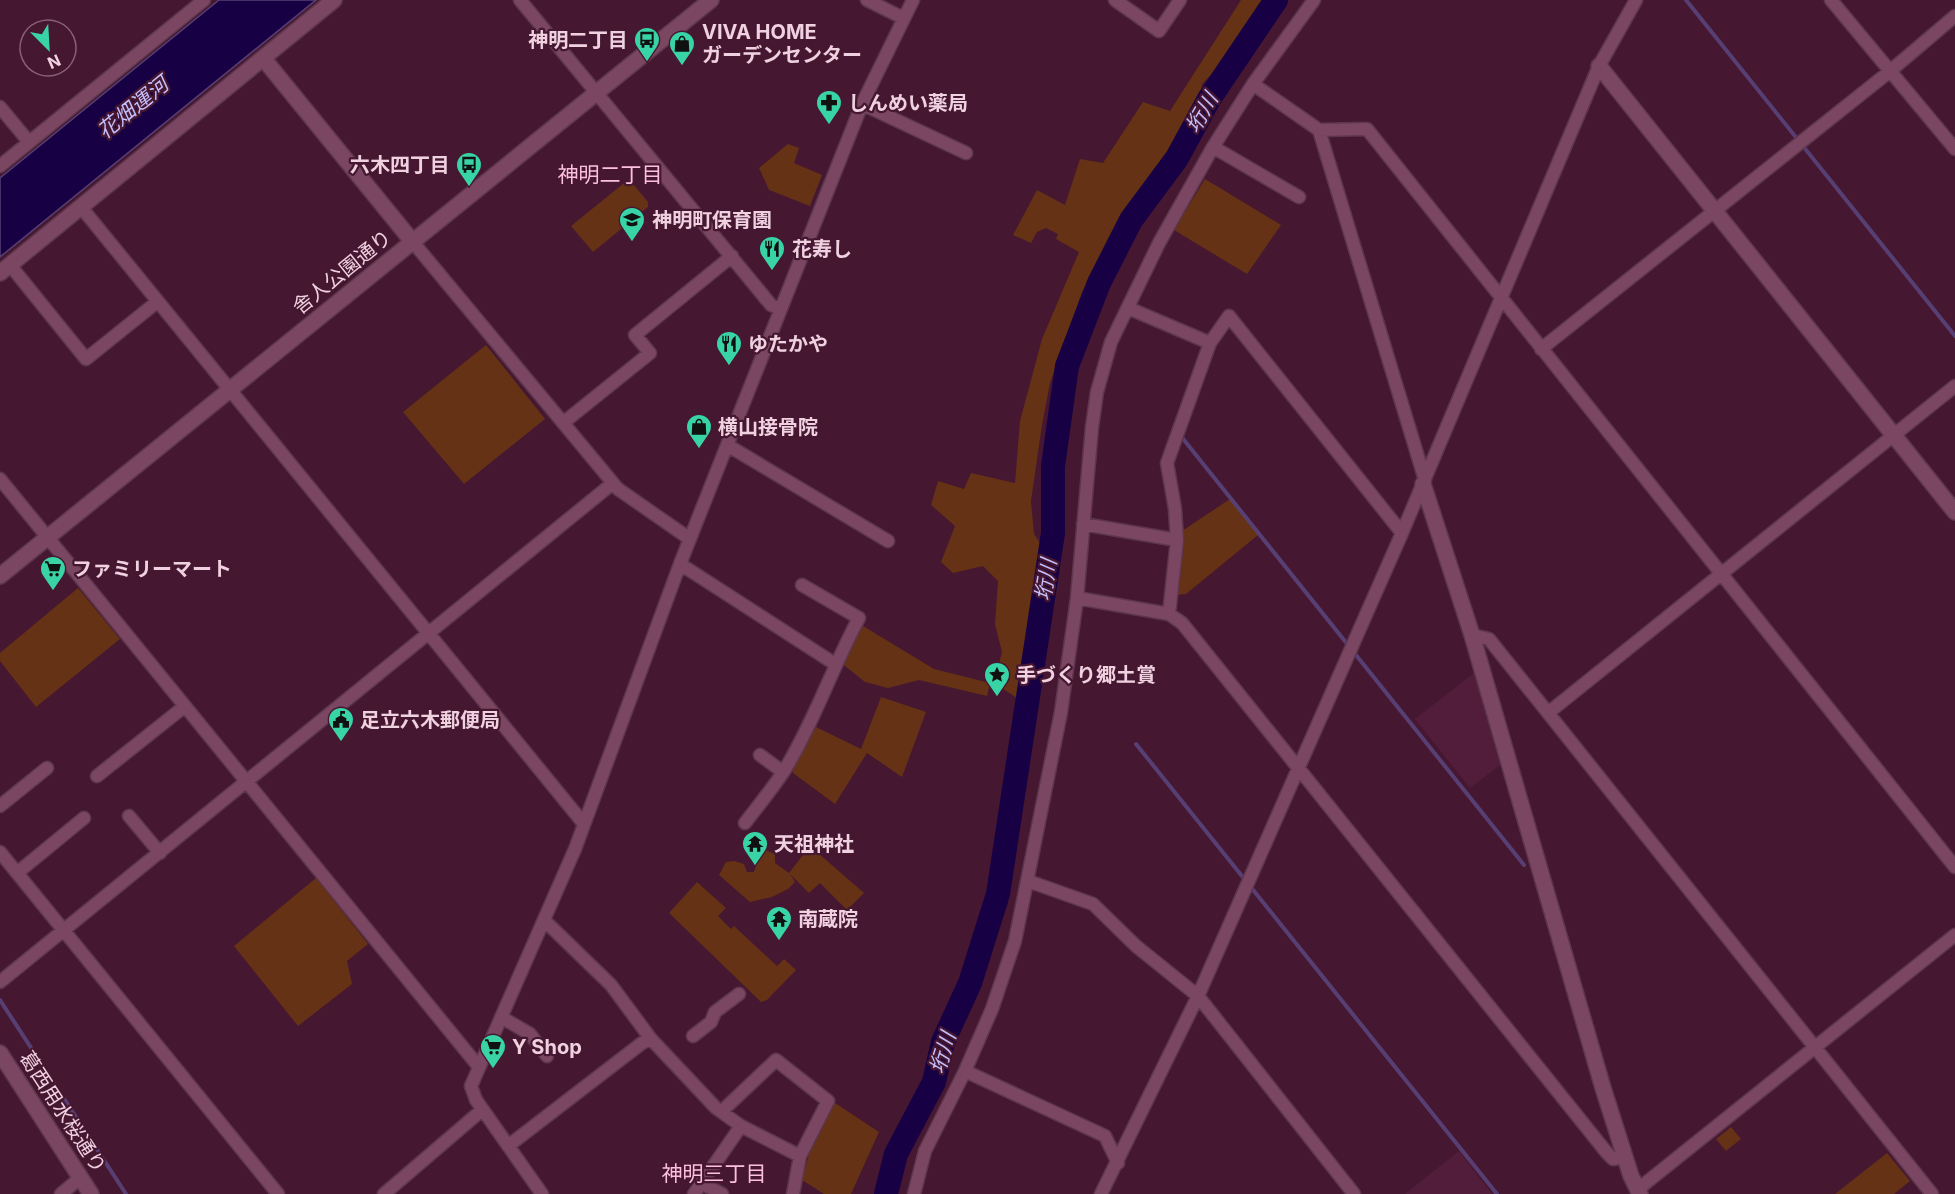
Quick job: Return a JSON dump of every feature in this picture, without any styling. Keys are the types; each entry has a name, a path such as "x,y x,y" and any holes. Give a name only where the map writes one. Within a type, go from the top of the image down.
{"street":[{"path":"0,166 204,0"},
{"path":"157,302 86,359 5,269 334,0"},
{"path":"520,0 771,305 780,309"},
{"name":"舎人公園通り","path":"0,576 711,0"},
{"path":"867,0 903,18"},
{"path":"542,1194 473,1095 471,1086 584,824 680,564 862,104 913,0"},
{"path":"1115,0 1160,32 1180,0"},
{"path":"914,1194 925,1152 965,1071 1006,972 1028,881 1060,712 1077,598 1097,392 1111,342 1164,234 1213,147 1253,84 1314,0"},
{"path":"1101,1194 1198,996 1424,482 1599,66 1636,0"},
{"path":"1830,0 1955,149"},
{"path":"1541,349 1889,72 1955,16"},
{"path":"263,58 613,483 690,539"},
{"path":"1599,66 1955,512"},
{"path":"1253,84 1319,130 1367,129 1955,867"},
{"path":"862,104 966,153"},
{"path":"0,107 28,142"},
{"path":"1319,130 1472,634 1637,1193 1814,1047 1955,935"},
{"path":"1213,147 1299,197"},
{"path":"81,207 584,824"},
{"path":"563,423 650,353 635,334 732,256"},
{"path":"1128,308 1210,343"},
{"path":"1169,614 1176,540 1175,509 1167,463 1210,343 1229,316 1402,533"},
{"path":"1548,713 1955,387"},
{"path":"727,445 888,541"},
{"path":"0,479 479,1067"},
{"path":"0,982 613,483"},
{"path":"1083,524 1176,540"},
{"path":"680,564 835,664"},
{"path":"745,823 783,772 812,720 835,664 859,618 802,585"},
{"path":"1077,598 1169,614 1182,623 1607,1153 1612,1159 1625,1157"},
{"path":"1472,634 1489,639 1932,1194"},
{"path":"97,776 184,706"},
{"path":"760,755 783,772"},
{"path":"0,806 47,768"},
{"path":"129,816 160,853"},
{"path":"17,873 84,818"},
{"path":"0,852 278,1194"},
{"path":"1028,881 1093,904 1136,946 1198,996 1354,1194"},
{"path":"544,920 611,985 651,1040 722,1111 741,1126 800,1156"},
{"path":"693,1036 711,1022 716,1012 739,994"},
{"path":"501,1017 530,1034 547,1056"},
{"path":"508,1146 642,1043 651,1040"},
{"name":"葛西用水桜通り","path":"0,1053 91,1194"},
{"path":"722,1111 776,1060 828,1101 800,1156 793,1194"},
{"path":"965,1071 1105,1136 1118,1163"},
{"path":"384,1194 483,1110"},
{"path":"694,1194 741,1126"},
{"path":"61,1194 80,1178"},
{"path":"701,1183 722,1194"}],"shaded area":[{"path":"1241,0 1267,0 1223,62 1202,84 1197,110 1108,247 1082,292 1050,383 1031,501 1034,534 1042,546 1017,698 994,683 1002,652 995,624 998,581 983,566 953,573 941,562 955,526 931,505 938,481 964,489 971,473 1015,483 1020,421 1042,339 1079,252 1056,239 1058,234 1046,228 1037,232 1031,243 1013,235 1037,190 1065,205 1080,159 1103,163 1143,102 1170,111"},
{"path":"788,144 799,148 794,163 822,175 810,206 769,190 759,168"},
{"path":"629,179 648,202 648,207 593,252 571,226"},
{"path":"1205,179 1281,225 1247,274 1174,230"},
{"path":"486,345 545,419 464,484 403,412"},
{"path":"1230,499 1258,535 1186,594 1177,595 1182,531"},
{"path":"78,588 120,639 36,707 0,661 0,653"},
{"path":"863,626 934,669 990,683 987,696 919,680 888,688 865,682 845,666 842,660 859,627"},
{"path":"1474,673 1500,765 1470,788 1415,719"},
{"path":"881,697 926,712 902,777 867,753 835,804 793,773 792,769 816,727 861,749"},
{"path":"810,846 864,893 847,910 820,883 809,893 790,874 795,882 788,889 772,897 750,902 719,875 726,862 734,861 744,864 747,872 754,872 761,848 775,854 775,863 789,873"},
{"path":"316,878 368,944 347,961 352,984 298,1026 234,946"},
{"path":"697,882 726,908 718,916 731,929 734,926 777,966 784,959 796,970 767,1000 761,1002 669,913"},
{"path":"835,1103 879,1132 851,1194 824,1194 802,1180 809,1154"},
{"path":"1731,1127 1741,1139 1726,1151 1716,1139"},
{"path":"1459,1151 1492,1194 1405,1194"},
{"path":"1887,1153 1910,1181 1894,1194 1835,1194"}],"water":[{"name":"花畑運河","path":"219,0 316,0 0,257 0,178"}],"waterway":[{"name":"垳川","path":"886,1194 896,1154 934,1082 943,1042 970,983 998,894 1053,533 1053,466 1067,366 1099,283 1131,220 1177,158 1209,99 1276,0"},
{"path":"1686,0 1955,336"},
{"path":"1180,435 1524,865"},
{"path":"1136,744 1497,1194"},
{"path":"0,1000 126,1194"}],"place":[{"name":"神明二丁目","path":"647,63"},
{"name":"VIVA HOME ガーデンセンター","path":"682,67"},
{"name":"しんめい薬局","path":"829,126"},
{"name":"六木四丁目","path":"469,188"},
{"name":"神明町保育園","path":"632,243"},
{"name":"花寿し","path":"772,272"},
{"name":"ゆたかや","path":"729,367"},
{"name":"横山接骨院","path":"699,450"},
{"name":"ファミリーマート","path":"53,592"},
{"name":"手づくり郷土賞","path":"997,698"},
{"name":"足立六木郵便局","path":"341,743"},
{"name":"天祖神社","path":"755,867"},
{"name":"南蔵院","path":"779,942"},
{"name":"Y Shop","path":"493,1070"}],"district":[{"name":"神明二丁目","path":"610,175"},
{"name":"神明三丁目","path":"714,1174"}]}
